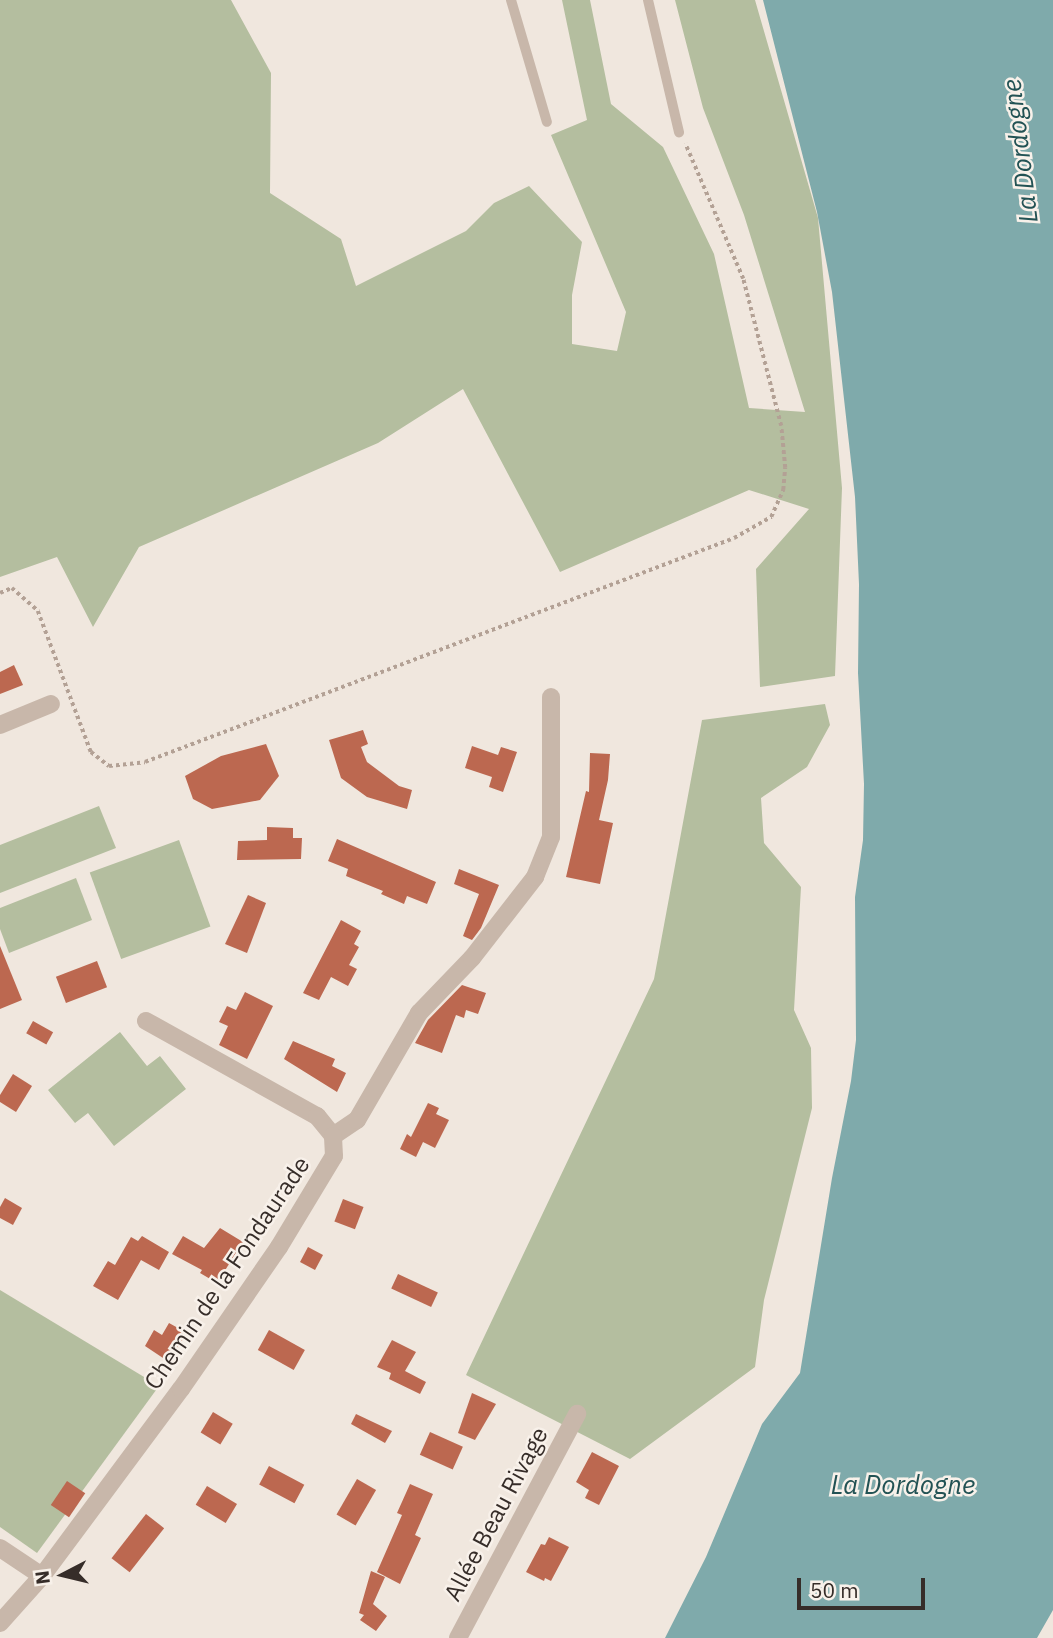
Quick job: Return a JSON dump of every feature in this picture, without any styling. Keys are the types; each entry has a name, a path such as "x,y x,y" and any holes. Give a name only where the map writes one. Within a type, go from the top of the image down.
{"street":[{"name":"Chemin de la Fondaurade","path":"0,1623 41,1576 181,1389 279,1247 334,1156 333,1136 357,1120 419,1013 472,958 535,877 551,837 551,697"},
{"path":"0,725 51,704"},
{"path":"146,1021 317,1115 333,1136"},
{"name":"Allée Beau Rivage","path":"458,1638 577,1414"},
{"path":"0,1548 41,1576"}],"lane":[{"path":"511,0 547,122"},
{"path":"648,0 679,132"}],"path":[{"path":"0,593 12,588 38,611 91,752 108,766 145,762 734,538 771,517 783,490 785,468 781,426 743,279 679,132"}],"green space":[{"path":"0,0 231,0 271,73 270,193 341,239 356,286 466,231 494,203 529,186 582,242 572,295 572,344 617,351 626,312 551,135 587,120 562,0 590,0 611,104 663,147 714,254 749,408 805,412 744,215 703,108 675,0 755,0 818,218 842,488 835,676 760,687 756,569 809,509 749,490 560,572 463,389 378,443 139,547 93,627 57,557 0,577"},
{"path":"825,704 830,725 807,767 761,798 764,843 801,887 794,1010 811,1048 812,1108 764,1300 755,1367 630,1459 466,1375 654,979 702,720"},
{"path":"99,806 116,848 0,893 0,845"},
{"path":"179,840 210,926 121,959 90,872"},
{"path":"76,878 92,920 9,953 0,929 0,908"},
{"path":"120,1032 147,1066 160,1056 186,1089 114,1146 88,1113 75,1123 48,1090"},
{"path":"0,1290 159,1386 37,1553 0,1527"}],"water":[{"name":"La Dordogne","path":"763,0 1053,0 1053,1610 1037,1638 665,1638 706,1557 762,1424 800,1373 856,1040 855,897 863,840 864,784 858,673 859,584 855,497 832,292 817,212"}],"building":[{"path":"14,665 23,685 0,694 0,672"},
{"path":"363,730 368,744 361,747 367,762 399,786 412,790 407,809 367,797 341,778 329,740"},
{"path":"266,744 279,776 260,800 212,809 193,799 185,776 221,756"},
{"path":"472,746 498,755 501,747 517,752 503,792 489,787 492,777 465,768"},
{"path":"590,753 610,754 608,780 599,820 613,823 600,884 566,877 586,791 589,792"},
{"path":"267,827 293,828 293,838 302,838 301,859 237,860 238,841 267,840"},
{"path":"337,839 436,882 427,904 407,896 404,904 381,894 383,891 346,876 348,869 328,861"},
{"path":"459,869 499,885 481,928 472,940 463,936 479,894 454,884"},
{"path":"248,895 266,903 247,953 225,944"},
{"path":"341,920 361,931 354,944 359,947 349,965 357,969 348,986 331,977 319,1000 303,993"},
{"path":"0,946 22,1000 0,1009"},
{"path":"97,961 107,987 66,1003 56,977"},
{"path":"462,985 486,993 478,1014 466,1010 464,1018 456,1015 442,1053 415,1043 428,1020"},
{"path":"245,992 273,1006 247,1059 219,1045 228,1026 219,1022 227,1006 236,1010"},
{"path":"33,1021 53,1032 46,1044 26,1033"},
{"path":"293,1041 335,1059 332,1066 346,1073 337,1092 284,1059"},
{"path":"13,1074 32,1086 16,1112 0,1102 0,1095"},
{"path":"428,1103 439,1108 436,1114 449,1120 435,1148 423,1142 416,1157 400,1149 407,1134 411,1137"},
{"path":"5,1198 22,1208 13,1225 0,1218 0,1207"},
{"path":"343,1199 364,1207 355,1229 334,1221"},
{"path":"220,1228 243,1242 217,1283 200,1273 202,1270 172,1254 183,1236 204,1248"},
{"path":"142,1236 169,1252 159,1270 141,1260 118,1300 93,1286 108,1261 115,1265 131,1237 138,1241"},
{"path":"308,1247 323,1255 315,1270 300,1262"},
{"path":"398,1274 438,1293 431,1307 391,1289"},
{"path":"169,1323 187,1333 169,1362 145,1346 154,1330 162,1335"},
{"path":"269,1330 305,1350 294,1370 258,1350"},
{"path":"392,1340 416,1352 405,1371 426,1382 420,1394 389,1379 391,1373 377,1367"},
{"path":"472,1393 496,1404 475,1440 458,1433"},
{"path":"213,1412 233,1424 220,1444 201,1433"},
{"path":"356,1414 392,1431 385,1443 351,1424"},
{"path":"430,1432 463,1447 453,1469 420,1455"},
{"path":"592,1452 619,1466 599,1505 585,1498 589,1490 576,1482"},
{"path":"269,1466 304,1485 294,1503 259,1485"},
{"path":"357,1479 376,1490 356,1526 336,1515"},
{"path":"67,1481 85,1493 69,1517 51,1505"},
{"path":"410,1484 433,1494 415,1535 421,1538 400,1584 377,1572 402,1515 397,1513"},
{"path":"207,1486 237,1504 226,1523 196,1505"},
{"path":"146,1514 164,1528 130,1572 112,1558"},
{"path":"549,1537 569,1547 551,1581 545,1578 544,1581 526,1572 541,1544 545,1545"},
{"path":"371,1571 385,1577 373,1604 387,1616 376,1631 360,1620 364,1615 359,1613"}]}
